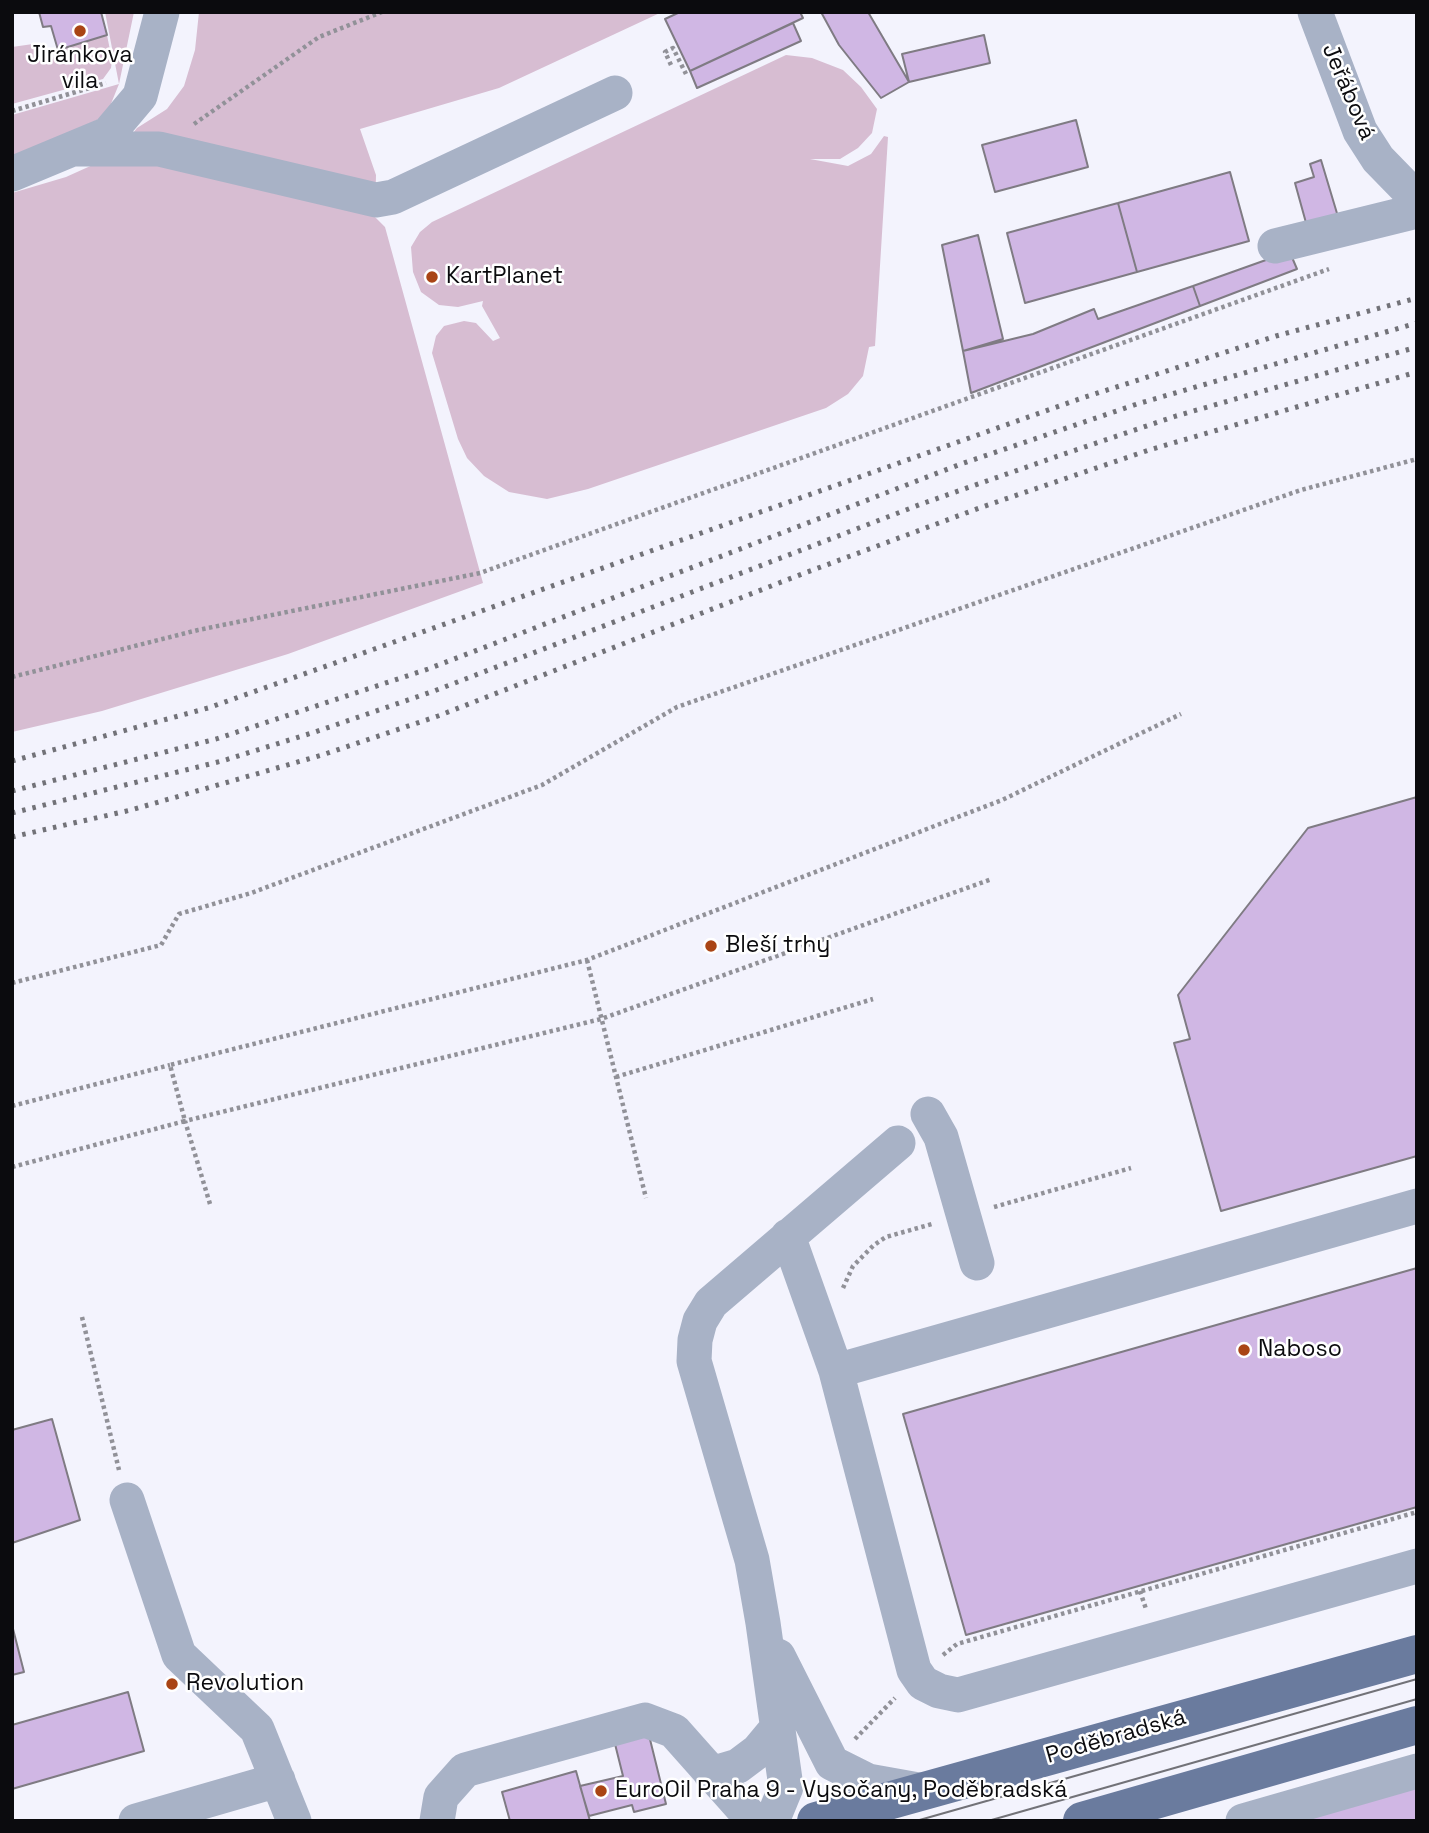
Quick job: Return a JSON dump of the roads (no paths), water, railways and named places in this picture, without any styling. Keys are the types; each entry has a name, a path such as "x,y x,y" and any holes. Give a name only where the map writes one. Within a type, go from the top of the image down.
{"main road":[{"name":"Poděbradská","path":"816,1821 1417,1654"},
{"path":"1082,1821 1129,1814 1417,1725"}],"street":[{"path":"12,174 79,149 108,134 140,96 162,12"},
{"name":"Jeřábová","path":"1315,12 1360,131 1378,159 1417,199"},
{"path":"79,149 159,149 376,200 393,197 615,93"},
{"path":"1275,246 1417,211"},
{"path":"928,1114 942,1137 977,1263"},
{"path":"772,1821 786,1787 752,1560 694,1361 695,1340 700,1321 711,1303 898,1143"},
{"path":"835,1371 1417,1206"},
{"path":"788,1236 835,1371 918,1675 923,1683 939,1691 958,1695 1417,1566"},
{"path":"127,1500 179,1655 257,1729 294,1821"},
{"path":"762,1623 832,1763 868,1781 924,1791"},
{"path":"438,1821 441,1797 465,1770 645,1720 674,1731 754,1821"},
{"path":"711,1774 738,1766 758,1751 778,1727"},
{"path":"1243,1821 1417,1771"},
{"path":"136,1821 278,1780"}],"tram line":[{"path":"916,1821 1417,1679"},
{"path":"988,1821 1417,1699"}],"railway":[{"path":"12,761 208,708 1082,398 1276,336 1417,298"},
{"path":"12,791 216,739 428,669 961,464 1137,404 1417,323"},
{"path":"12,813 222,761 315,732 434,691 924,503 1061,455 1176,416 1417,347"},
{"path":"12,837 131,810 322,755 438,716 982,507 1149,450 1417,372"}],"place":[{"name":"Jiránkova vila","path":"80,31"},
{"name":"KartPlanet","path":"432,277"},
{"name":"Bleší trhy","path":"711,946"},
{"name":"Naboso","path":"1244,1350"},
{"name":"Revolution","path":"172,1684"},
{"name":"EuroOil Praha 9 - Vysočany, Poděbradská","path":"601,1791"}]}
